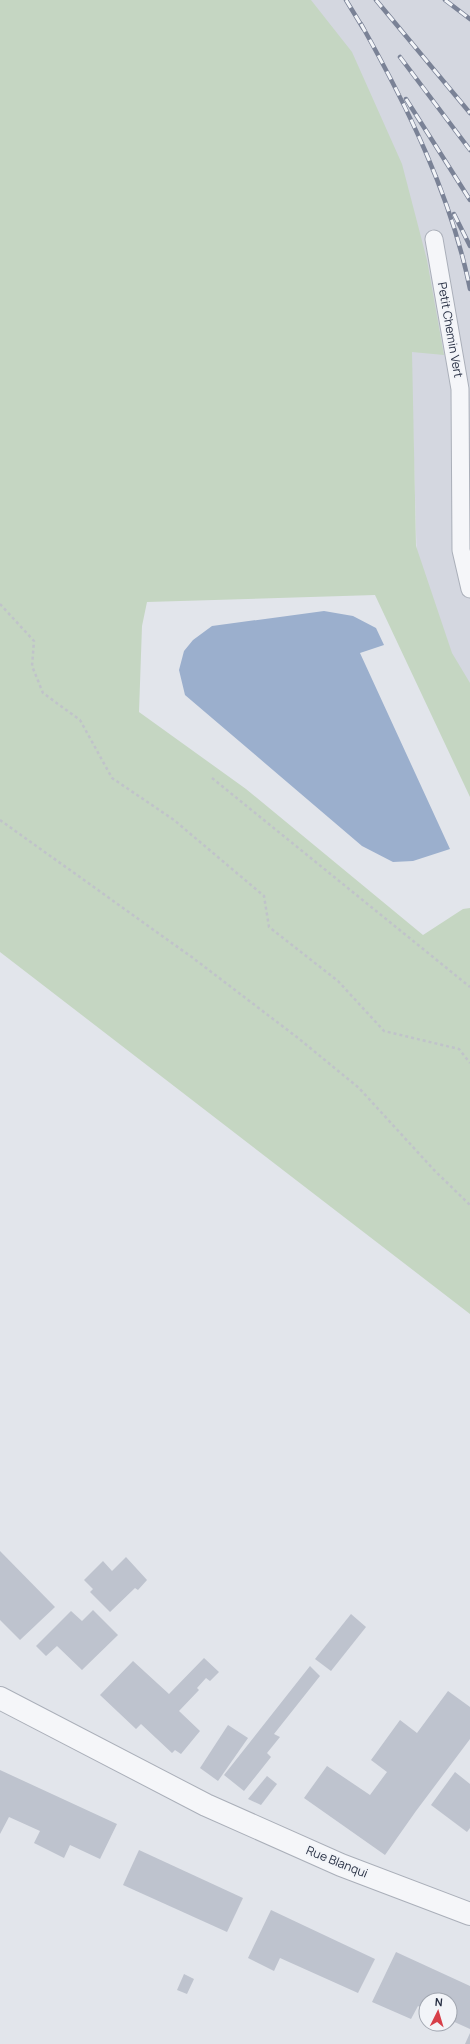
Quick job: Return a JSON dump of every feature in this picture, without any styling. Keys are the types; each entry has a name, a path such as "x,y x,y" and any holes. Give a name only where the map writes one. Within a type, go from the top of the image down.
{"street":[{"name":"Rue Blanqui","path":"0,1698 206,1805 341,1865 470,1914"}],"lane":[{"name":"Petit Chemin Vert","path":"434,239 460,389 461,550 470,589"}],"path":[{"path":"0,604 34,641 32,666 43,693 80,720 112,778 174,820 264,896 269,927 338,981 384,1031 459,1048 470,1062"},
{"path":"212,778 470,987"},
{"path":"0,820 193,958 298,1038 359,1088 434,1170 470,1205"}],"shaded area":[{"path":"202,0 470,0 470,714 418,601 412,389"}],"green space":[{"path":"0,0 311,0 352,52 402,164 427,260 444,355 412,352 416,546 452,653 470,683 470,797 375,595 147,602 142,626 139,712 246,789 423,935 463,909 470,908 470,1314 0,952"}],"water":[{"path":"324,611 353,616 376,628 384,645 360,653 450,849 413,861 393,862 362,846 185,695 179,670 184,651 193,640 212,626"}],"building":[{"path":"0,1551 55,1607 20,1640 0,1620"},
{"path":"126,1557 147,1580 138,1590 135,1588 110,1612 90,1592 93,1589 84,1580 103,1561 112,1571"},
{"path":"93,1610 118,1635 82,1670 57,1646 46,1656 36,1646 71,1611 82,1621"},
{"path":"351,1614 366,1627 331,1671 315,1659"},
{"path":"204,1658 219,1672 210,1681 206,1678 197,1688 199,1690 179,1711 200,1731 181,1754 175,1750 172,1753 141,1724 136,1729 100,1695 133,1661 169,1694"},
{"path":"310,1666 320,1676 274,1734 280,1737 267,1753 271,1757 244,1791 224,1775"},
{"path":"448,1691 470,1707 470,1739 385,1855 304,1798 327,1766 370,1795 387,1772 371,1760 400,1720 417,1733"},
{"path":"228,1725 248,1738 218,1781 200,1768"},
{"path":"0,1770 117,1824 100,1859 70,1845 64,1858 34,1843 40,1831 9,1817 0,1834"},
{"path":"455,1772 470,1784 470,1828 467,1832 431,1805"},
{"path":"267,1776 277,1784 261,1805 248,1799"},
{"path":"139,1850 243,1898 227,1932 123,1885"},
{"path":"271,1910 375,1959 358,1993 280,1958 274,1971 248,1958"},
{"path":"396,1952 470,1986 470,2029 458,2024 458,1992 418,1992 418,2006 411,2019 372,2002"},
{"path":"184,1974 194,1979 187,1994 177,1990"},
{"path":"470,2033 470,2044 465,2044"}],"railway":[{"path":"346,0 363,28"},
{"path":"376,0 470,113"},
{"path":"445,0 470,19"},
{"path":"361,24 395,87 426,152 451,219 462,254 470,289"},
{"path":"400,57 470,150"},
{"path":"406,99 470,200"},
{"path":"454,214 470,246"}]}
